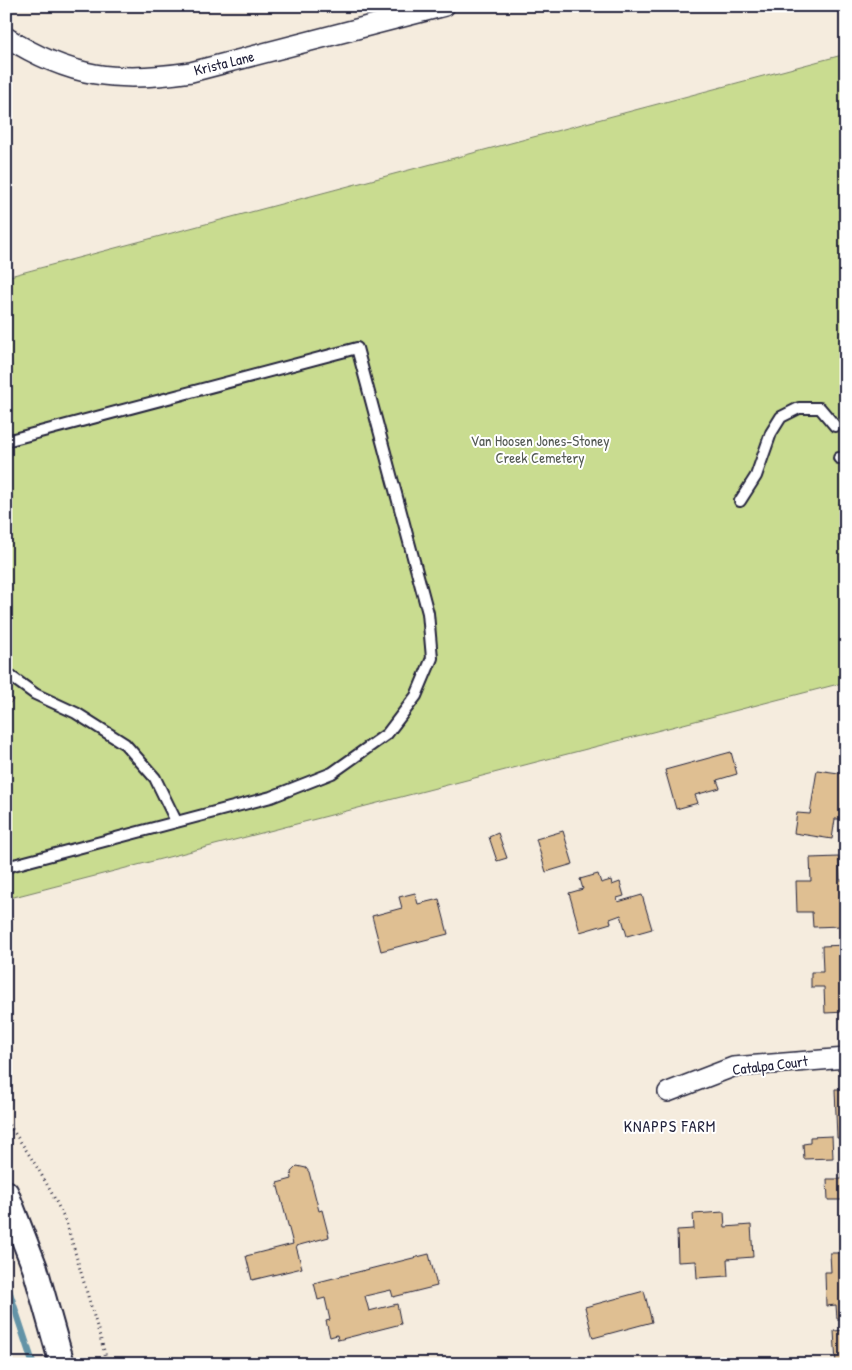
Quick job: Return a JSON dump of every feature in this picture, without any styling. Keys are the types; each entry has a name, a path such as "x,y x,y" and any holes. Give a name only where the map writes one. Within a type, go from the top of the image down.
{"street":[{"name":"Krista Lane","path":"6,37 37,55 97,76 123,78 156,77 191,72 445,6"},
{"name":"Catalpa Court","path":"668,1092 733,1067 846,1058"},
{"path":"6,1193 35,1268 62,1364"}],"lane":[{"path":"6,441 357,348 428,613 432,658 416,696 387,734 332,773 271,797 6,866"},
{"path":"740,501 756,476 770,433 781,417 799,408 820,408 835,426"},
{"path":"6,673 36,694 76,713 125,744 155,778 176,821"}],"path":[{"path":"6,1121 34,1160 67,1225 108,1364"}],"green space":[{"name":"Van Hoosen Jones-Stoney Creek Cemetery","path":"846,54 846,682 6,899 6,277"}],"building":[{"path":"6,693 13,700 6,707"},
{"path":"731,752 737,774 717,780 720,788 695,795 698,803 676,809 665,770"},
{"path":"817,770 846,774 840,819 835,819 832,839 794,833 797,813 810,814"},
{"path":"563,831 573,864 546,872 536,839"},
{"path":"498,833 507,858 497,861 489,837"},
{"path":"839,857 840,880 844,880 844,889 846,889 846,913 841,913 842,926 813,927 812,912 797,912 796,881 811,881 810,858"},
{"path":"598,874 601,883 611,880 612,885 620,882 624,896 617,898 618,902 642,895 652,929 627,936 621,915 610,919 611,923 580,932 569,893 583,889 580,879"},
{"path":"415,893 418,904 439,899 448,934 381,951 372,916 402,908 399,897"},
{"path":"846,945 846,1012 825,1013 824,987 811,987 811,972 823,972 822,946"},
{"path":"835,1089 846,1089 846,1138 837,1138"},
{"path":"832,1136 833,1158 804,1159 803,1144 810,1143 810,1137"},
{"path":"297,1166 306,1168 309,1172 319,1211 322,1210 329,1237 296,1246 302,1268 252,1280 246,1256 293,1244 277,1183 292,1179 291,1172"},
{"path":"846,1169 845,1239 843,1200 828,1200 827,1179 842,1179 842,1170"},
{"path":"724,1212 725,1227 751,1225 753,1257 727,1259 728,1276 697,1278 696,1261 678,1262 677,1230 694,1229 693,1214"},
{"path":"830,1253 846,1253 846,1319 837,1319 836,1305 826,1306 825,1272 831,1272"},
{"path":"429,1254 437,1286 393,1297 391,1290 365,1296 369,1311 397,1304 401,1324 338,1340 337,1335 330,1337 326,1321 330,1320 325,1298 318,1300 314,1283"},
{"path":"644,1291 652,1322 593,1338 585,1307"},
{"path":"846,1330 846,1364 836,1364 834,1331"}],"waterway":[{"path":"6,1282 33,1364"}],"district":[{"name":"KNAPPS FARM","path":"670,1126"}]}
